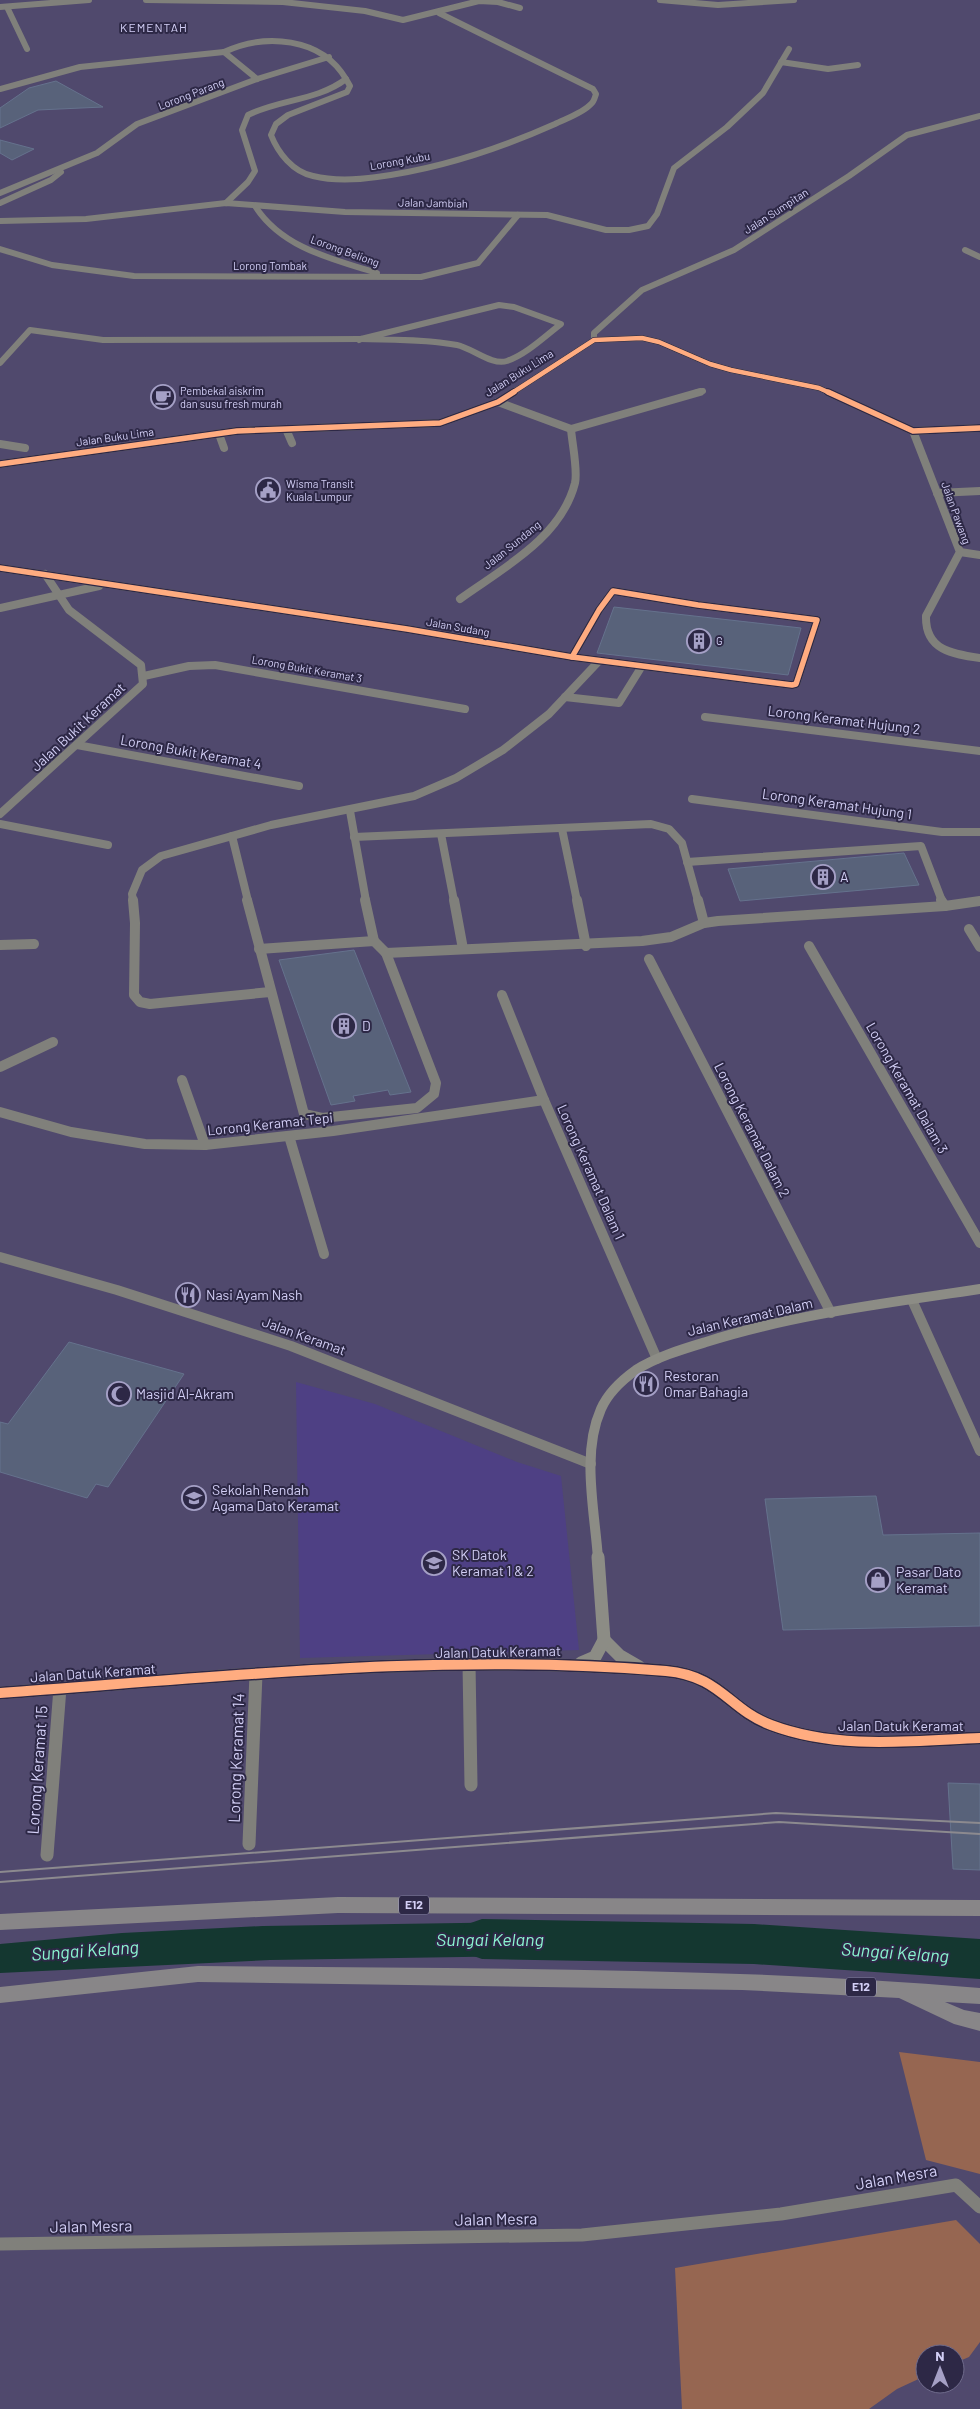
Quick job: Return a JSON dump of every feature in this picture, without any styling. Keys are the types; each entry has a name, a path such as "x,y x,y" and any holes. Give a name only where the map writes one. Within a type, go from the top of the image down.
{"highway":[{"name":"E12","path":"0,1922 338,1904 980,1908"},
{"name":"E12","path":"0,1995 198,1974 732,1982 894,1989 980,1996"},
{"path":"894,1989 961,2018 980,2022"}],"street":[{"path":"0,7 89,0"},
{"path":"146,0 283,2 365,11 403,20 479,2 498,2 520,8"},
{"path":"662,0 718,5 794,0"},
{"path":"7,7 27,49"},
{"name":"Lorong Kubu","path":"346,79 350,86 347,92 331,100 284,117 276,124 271,135 279,151 302,172 311,176 344,178 421,169 482,152 562,122 592,104 596,94 593,89 439,13"},
{"path":"0,89 80,67 224,52 241,46 284,42 317,49 337,62 346,79 330,92 259,108 248,115 242,130 255,171 248,182 226,203"},
{"path":"789,49 781,62 801,64 815,69 830,71 845,70 858,65"},
{"path":"224,52 257,79"},
{"name":"Lorong Parang","path":"0,193 39,176 68,167 97,153 137,124 257,79 329,57"},
{"name":"Jalan Jambiah","path":"0,221 86,219 226,203 345,212 547,215 606,230 629,230 648,226 657,214 674,168 727,127 763,93 781,62"},
{"name":"Jalan Sumpitan","path":"594,340 594,333 642,290 734,250 849,176 907,135 980,116"},
{"name":"Lorong Parang","path":"0,203 51,180 68,167"},
{"name":"Lorong Beliong","path":"255,206 259,216 275,232 308,249 384,276"},
{"name":"Lorong Tombak","path":"0,249 52,266 134,276 421,277 478,263 518,215"},
{"path":"964,250 980,257"},
{"path":"0,362 30,330 103,340 202,338 359,340 458,345 499,362 507,361 528,349 561,324 514,307 499,306 359,340"},
{"path":"594,340 642,338 659,342 724,368 819,388 913,431 980,428"},
{"name":"Jalan Buku Lima","path":"0,464 219,434 286,429 440,423 498,402 594,340"},
{"path":"498,402 571,429 703,391"},
{"path":"286,429 292,442"},
{"name":"Jalan Sundang","path":"460,599 524,553 557,522 575,482 571,429"},
{"name":"Jalan Pawang","path":"913,431 960,552 926,616 924,626 933,644 955,655 980,658"},
{"path":"219,434 224,448"},
{"path":"0,444 25,448"},
{"path":"937,493 980,491"},
{"path":"960,552 980,555"},
{"name":"Jalan Sudang","path":"0,568 112,584 572,657 599,661 796,684 817,620 812,617 698,605 613,591 599,610 572,657"},
{"path":"45,574 69,610 141,665 144,676"},
{"name":"Jalan Sudang","path":"58,594 112,584"},
{"path":"0,608 58,594"},
{"path":"270,992 150,1004 140,1002 134,995 135,923 132,894 142,870 162,856 271,825 350,811 414,796 456,778 503,750 550,714 599,661"},
{"name":"Lorong Bukit Keramat 3","path":"144,676 164,670 214,665 465,709"},
{"path":"565,697 619,703 642,666"},
{"name":"Jalan Bukit Keramat","path":"0,814 143,684 144,676"},
{"name":"Lorong Keramat Hujung 2","path":"705,716 980,751"},
{"name":"Lorong Bukit Keramat 4","path":"77,745 299,786"},
{"name":"Lorong Keramat Hujung 1","path":"692,798 942,832 980,832"},
{"path":"232,836 270,992 304,1114 322,1118 417,1108 434,1094 436,1083 386,953 374,941 360,875 350,811"},
{"path":"0,824 108,845"},
{"path":"354,837 651,824 666,827 676,832 687,862 704,923"},
{"path":"562,829 586,946"},
{"path":"442,834 463,950"},
{"path":"687,862 921,846 938,894 946,906"},
{"path":"386,953 586,946 672,937 704,923 980,902"},
{"path":"969,929 980,947"},
{"path":"259,949 374,941"},
{"path":"0,945 34,944"},
{"name":"Lorong Keramat Dalam 3","path":"810,946 980,1243"},
{"name":"Lorong Keramat Dalam 2","path":"649,959 831,1313"},
{"name":"Lorong Keramat Dalam 1","path":"502,995 544,1100 657,1359"},
{"path":"0,1067 53,1042"},
{"path":"182,1080 205,1145"},
{"name":"Lorong Keramat Tepi","path":"0,1112 71,1132 135,1143 205,1145 289,1136 544,1100"},
{"path":"289,1136 324,1254"},
{"name":"Jalan Keramat","path":"0,1257 117,1290 291,1346 591,1464"},
{"name":"Jalan Keramat Dalam","path":"604,1640 591,1464 592,1434 600,1410 612,1390 630,1374 657,1359 714,1338 831,1313 980,1290"},
{"path":"912,1300 980,1451"},
{"path":"573,1664 588,1661 595,1657 604,1640 620,1656 641,1669"},
{"path":"469,1664 471,1785"},
{"name":"Jalan Datuk Keramat","path":"0,1693 256,1674 469,1664 573,1664 641,1669 690,1676 704,1680 768,1724 805,1735 852,1739 980,1738"},
{"name":"Lorong Keramat 14","path":"249,1844 256,1674"},
{"name":"Lorong Keramat 15","path":"47,1855 60,1688"},
{"name":"Jalan Mesra","path":"0,2244 582,2235 781,2214 956,2185 980,2208"}],"shaded area":[{"name":"SK Datok Keramat 1 & 2","path":"296,1382 375,1404 517,1462 561,1476 579,1650 300,1658"},
{"path":"899,2052 980,2062 980,2174 926,2160"},
{"path":"956,2220 980,2244 980,2342 969,2357 965,2359 965,2344 915,2344 915,2381 897,2389 869,2409 682,2409 675,2268"}],"water":[{"path":"530,1922 531,1956 270,1960 0,1973 0,1944 122,1933 263,1926"}],"building":[{"path":"56,81 103,107 38,110 0,128 0,108 29,88"},
{"path":"0,140 34,149 12,160 0,153"},
{"name":"G","path":"614,607 801,628 788,675 597,653"},
{"name":"A","path":"904,853 919,885 740,901 728,869"},
{"name":"D","path":"354,950 411,1092 390,1095 388,1090 353,1096 355,1101 331,1105 279,960"},
{"name":"Masjid Al-Akram","path":"69,1342 184,1374 108,1487 96,1484 87,1498 0,1472 0,1422 8,1424"},
{"name":"Pasar Dato Keramat","path":"876,1496 883,1535 980,1533 980,1626 783,1630 765,1499"},
{"path":"948,1783 980,1784 980,1870 953,1869"}],"waterway":[{"name":"Sungai Kelang","path":"482,1939 754,1944 980,1959"}],"tram line":[{"path":"0,1872 776,1813 980,1823"},
{"path":"0,1882 779,1822 980,1834"}],"cycle path":[{"path":"0,464 237,431 440,423 498,402 594,340 642,338 659,342 710,364 731,370 819,388 913,431 980,428"},
{"path":"0,568 407,629 544,653 792,685 796,684 817,620 814,618 698,605 613,591 599,610 572,657"},
{"path":"0,1693 365,1668 476,1664 587,1665 672,1672 694,1676 713,1685 762,1721 796,1733 848,1740 875,1741 980,1738"}],"place":[{"name":"Pembekal aiskrim dan susu fresh murah","path":"163,397"},
{"name":"Wisma Transit Kuala Lumpur","path":"268,490"},
{"name":"G","path":"699,641"},
{"name":"A","path":"823,877"},
{"name":"D","path":"344,1026"},
{"name":"Nasi Ayam Nash","path":"188,1295"},
{"name":"Restoran Omar Bahagia","path":"646,1384"},
{"name":"Masjid Al-Akram","path":"119,1394"},
{"name":"Sekolah Rendah Agama Dato Keramat","path":"194,1498"},
{"name":"SK Datok Keramat 1 & 2","path":"434,1563"},
{"name":"Pasar Dato Keramat","path":"878,1580"}],"district":[{"name":"KEMENTAH","path":"154,28"}]}
